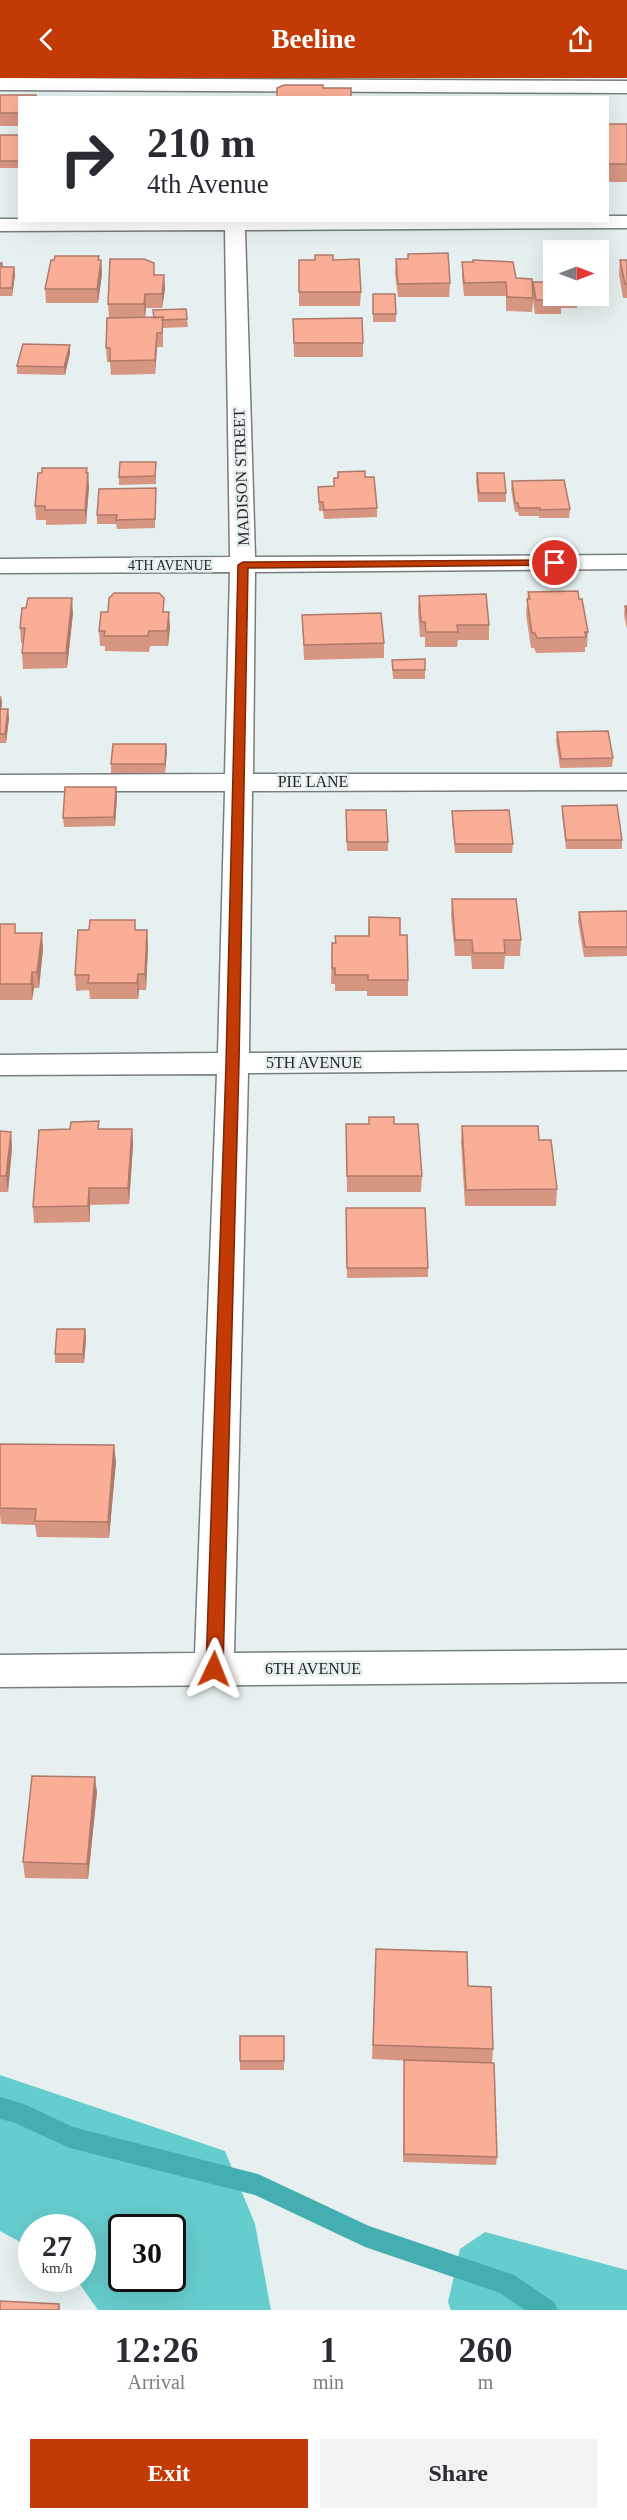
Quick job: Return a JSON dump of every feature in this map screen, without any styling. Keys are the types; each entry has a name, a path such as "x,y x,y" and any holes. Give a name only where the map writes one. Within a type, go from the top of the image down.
{"street":[{"path":"0,84 240,87 627,87"},
{"path":"0,225 234,222 627,222"},
{"name":"MADISON STREET","path":"214,1669 233,1063 243,565 234,222"},
{"name":"4TH AVENUE","path":"0,566 627,562"},
{"name":"PIE LANE","path":"0,783 627,782"},
{"name":"5TH AVENUE","path":"0,1065 627,1060"},
{"name":"6TH AVENUE","path":"0,1671 627,1666"}],"shaded area":[{"path":"0,2075 225,2151 255,2224 271,2310 98,2310 85,2292 96,2292 96,2214 18,2214 18,2241 0,2231"},
{"path":"485,2232 627,2270 627,2310 451,2310 448,2302 460,2249"}],"building":[{"path":"284,85 323,85 323,88 351,88 351,96 277,96 277,88"},
{"path":"0,95 36,95 18,96 18,113 0,113"},
{"path":"609,124 627,124 627,164 609,164"},
{"path":"0,135 18,135 18,161 0,161"},
{"path":"448,253 450,283 398,284 396,259 408,259 408,254"},
{"path":"315,255 333,255 333,260 359,259 361,292 299,292 299,260 315,260"},
{"path":"55,256 99,256 98,260 101,260 97,289 45,289 51,260 54,260"},
{"path":"110,259 144,259 154,263 154,275 164,275 162,294 145,294 144,304 108,304"},
{"path":"473,260 513,262 516,278 532,279 533,298 507,297 506,282 464,283 462,262 473,262"},
{"path":"620,260 627,260 627,284 625,284"},
{"path":"0,263 2,267 14,267 12,288 0,288"},
{"path":"533,282 543,282 543,300 536,300"},
{"path":"373,294 395,294 396,314 373,314"},
{"path":"186,309 187,319 154,318 153,310"},
{"path":"163,317 162,333 157,333 155,360 110,361 110,348 106,348 107,318"},
{"path":"362,318 363,343 294,343 293,319"},
{"path":"23,344 70,345 64,367 17,366"},
{"path":"120,462 156,462 155,476 119,477"},
{"path":"42,468 87,468 85,510 45,510 45,506 35,506 38,473 42,473"},
{"path":"365,471 365,477 374,477 377,508 324,510 323,502 319,502 318,487 334,486 334,478 338,478 338,472"},
{"path":"477,473 504,473 506,493 479,493"},
{"path":"564,480 570,509 519,508 518,503 515,503 512,481"},
{"path":"156,488 155,519 116,520 117,515 97,515 99,489"},
{"path":"578,591 579,599 582,599 588,632 585,632 586,637 537,638 535,633 532,633 528,592"},
{"path":"114,593 159,593 164,598 163,612 169,612 167,631 149,631 148,636 104,636 105,631 99,631 101,612 108,612 109,598"},
{"path":"486,594 489,625 457,625 458,632 426,632 425,622 421,622 419,596"},
{"path":"28,598 72,598 66,653 22,653 25,628 20,628 22,608 26,608"},
{"path":"381,613 384,643 304,645 302,615"},
{"path":"425,659 425,670 393,670 392,660"},
{"path":"0,709 8,709 5,734 0,734"},
{"path":"608,731 613,758 561,759 557,732"},
{"path":"113,744 166,744 165,764 111,764"},
{"path":"65,787 116,787 114,817 63,818"},
{"path":"617,805 622,840 566,840 562,806"},
{"path":"346,810 386,810 388,842 347,842"},
{"path":"509,810 513,844 455,844 452,811"},
{"path":"452,899 516,899 521,940 504,940 505,953 473,953 472,940 455,940"},
{"path":"627,911 627,947 585,947 579,912"},
{"path":"369,917 400,918 400,935 407,935 408,980 368,980 368,975 335,975 335,968 332,968 332,943 336,943 335,936 369,936"},
{"path":"90,920 135,920 135,930 147,930 145,974 138,974 137,983 88,983 89,975 75,975 78,930 89,930"},
{"path":"0,924 15,924 15,933 42,933 37,972 32,972 31,984 0,984"},
{"path":"369,1117 394,1117 394,1124 418,1124 422,1176 347,1176 346,1124 369,1124"},
{"path":"99,1121 98,1129 132,1129 128,1188 89,1188 88,1206 33,1207 39,1130 70,1129 71,1122"},
{"path":"462,1126 538,1126 539,1140 551,1140 557,1189 466,1190"},
{"path":"0,1131 11,1132 6,1176 0,1176"},
{"path":"346,1208 425,1208 428,1268 347,1268"},
{"path":"57,1329 85,1329 83,1354 55,1354"},
{"path":"0,1444 114,1445 108,1522 35,1521 36,1509 0,1508"},
{"path":"32,1776 95,1777 87,1864 23,1862"},
{"path":"376,1949 467,1952 468,1986 491,1987 493,2049 373,2045"},
{"path":"240,2036 284,2036 284,2061 240,2061"},
{"path":"404,2060 494,2063 497,2157 404,2154"},
{"path":"0,2301 59,2304 59,2310 0,2310"}],"waterway":[{"path":"0,2108 16,2112 70,2137 258,2185 365,2236 506,2283 546,2310"}],"route":[{"path":"214,1669 233,1063 243,565 555,563"}]}
